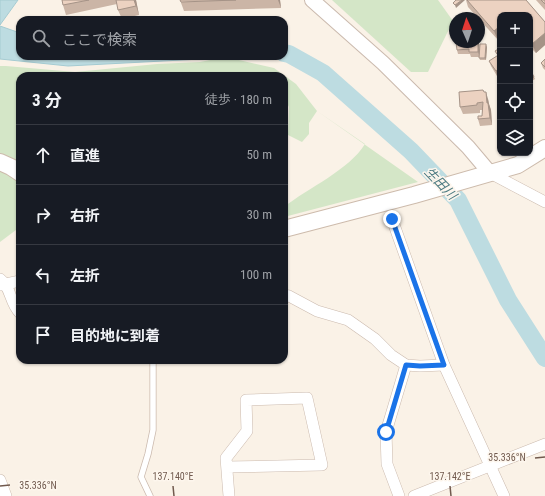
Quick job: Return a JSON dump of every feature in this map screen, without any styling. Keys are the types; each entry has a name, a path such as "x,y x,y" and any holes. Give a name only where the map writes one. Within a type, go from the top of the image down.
{"main road":[{"path":"288,228 414,195 518,165 545,148"},
{"path":"0,162 16,170"}],"street":[{"path":"312,0 383,63 468,147 490,173 545,202"},
{"path":"392,219 444,365 504,496"},
{"path":"16,281 2,282 16,308"},
{"path":"288,296 317,311 348,320 375,339 391,355 406,365 444,365"},
{"path":"400,496 387,464 386,432 406,365"},
{"path":"227,467 322,465 307,398 246,400 247,431 226,458 230,496"},
{"path":"414,496 545,444"},
{"path":"0,480 6,496"}],"lane":[{"path":"150,496 141,477 153,430 153,364"}],"green space":[{"path":"332,0 438,0 449,15 449,29 428,72 411,72"},
{"path":"210,60 239,60 274,68 280,72 75,72 157,64 200,62"},
{"path":"0,66 75,72 16,72 16,230 0,242"},
{"path":"288,78 296,84 317,111 309,123 309,134 302,142 288,135"},
{"path":"365,144 418,182 288,216 288,204 339,170 358,153"}],"water":[{"path":"0,0 18,0 0,25"},
{"path":"0,26 16,32 16,60 182,60 68,66 0,59"}],"building":[{"path":"62,0 89,0 63,5"},
{"path":"116,0 134,0 136,6 118,10"},
{"path":"180,0 236,0 181,2"},
{"path":"456,0 462,0 455,5 453,3"},
{"path":"467,0 526,0 545,22 545,33 533,43 533,12 497,12 497,28 494,31 485,21 485,12 477,12"},
{"path":"486,44 485,58 479,58 480,48 485,48"},
{"path":"457,48 478,48 478,52 469,52 469,49 457,50"},
{"path":"497,56 497,70 496,71 489,61"},
{"path":"545,59 545,67 541,63"},
{"path":"483,90 486,92 490,118 478,119 478,116 482,116 483,102 477,103 477,105 460,107 459,92"}],"waterway":[{"name":"生田川","path":"288,54 323,73 411,151 458,200 508,300 545,358"}],"route":[{"path":"386,432 406,365 444,365 392,219"}]}
